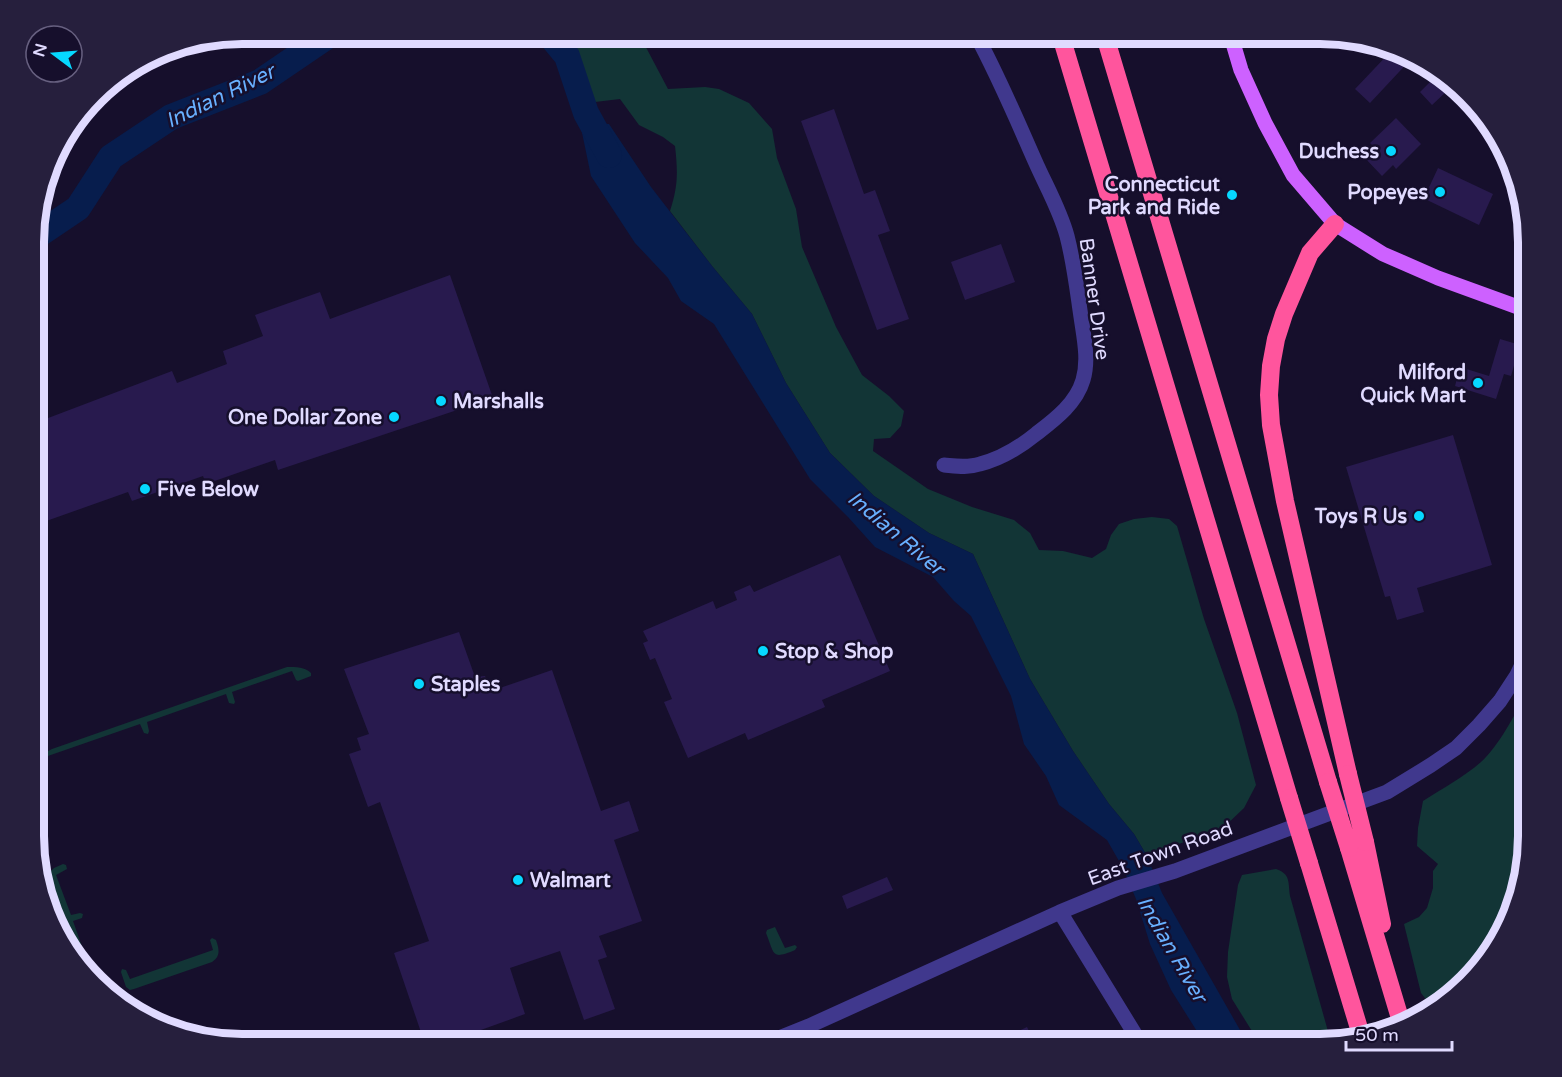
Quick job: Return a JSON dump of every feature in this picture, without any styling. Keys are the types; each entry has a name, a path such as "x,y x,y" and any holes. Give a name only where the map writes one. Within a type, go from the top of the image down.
{"highway":[{"path":"1063,44 1359,1030"},
{"path":"1107,44 1328,782 1357,845 1379,907 1399,1017"},
{"path":"1335,224 1310,253 1284,314 1273,357 1269,395 1270,425 1284,501 1348,774 1357,845"}],"main road":[{"path":"1233,44 1241,70 1257,106 1293,175 1335,224 1383,255 1518,307"}],"street":[{"name":"Banner Drive","path":"944,465 961,467 980,464 1002,456 1026,441 1049,424 1072,401 1079,390 1086,363 1072,261 1062,220 995,70 981,44"},
{"name":"East Town Road","path":"790,1034 1118,888 1175,871 1387,792 1456,748 1500,701 1518,673"},
{"path":"1060,912 1135,1034"}],"green space":[{"path":"554,44 644,44 668,89 705,87 719,89 749,103 772,129 777,158 796,209 802,247 836,327 862,375 904,411 901,426 890,438 874,439 873,451 928,489 972,507 1014,520 1030,533 1039,550 1063,551 1092,558 1106,549 1111,535 1119,524 1152,517 1169,519 1177,526 1204,619 1237,713 1256,785 1244,808 1224,827 1147,856 1134,834 1109,804 1073,751 1030,679 973,554 929,533 874,496 830,453 786,383 752,314 670,211 677,179 675,146 639,125 620,99 595,102 575,99 560,68"},
{"path":"287,667 303,668 311,673 311,676 298,681 292,671 232,692 234,704 229,703 226,694 147,722 148,734 144,733 140,724 45,757 48,769 44,771 44,753"},
{"path":"1518,707 1518,848 1512,887 1492,934 1478,956 1461,976 1428,1002 1421,993 1404,924 1419,917 1427,908 1433,888 1433,871 1438,864 1417,846 1423,801 1468,773 1481,762 1508,726"},
{"path":"66,865 67,869 56,875 71,915 83,914 82,918 73,921 86,957 70,934 50,887 48,880 50,872 54,868"},
{"path":"1276,869 1286,876 1329,1033 1254,1034 1232,999 1227,977 1228,952 1238,885 1242,875"},
{"path":"775,927 785,948 795,945 797,947 795,950 782,955 775,954 766,933 767,930"},
{"path":"212,938 216,940 218,952 212,962 134,989 130,990 126,987 122,969 126,970 130,979 213,950 210,940"}],"water":[{"path":"580,123 609,124 651,187 752,314 786,383 830,453 874,496 929,533 973,554 1030,679 1073,751 1109,804 1134,834 1147,856 1162,893 1242,1034 1199,1034 1171,990 1150,944 1136,899 1123,868 1107,840 1059,805 1046,776 1024,744 1011,696 971,616 933,577 875,547 810,479 714,324 681,301 668,278 635,243 591,176"}],"building":[{"path":"1387,56 1407,64 1370,103 1355,89"},
{"path":"1433,79 1447,91 1432,105 1420,92"},
{"path":"834,109 864,194 875,190 890,231 878,235 909,319 877,330 801,121"},
{"name":"Duchess","path":"1396,118 1421,144 1396,169 1393,165 1382,176 1363,156 1373,146 1370,143"},
{"path":"1438,168 1493,194 1479,225 1427,200 1425,196"},
{"path":"1518,225 1518,238 1514,237"},
{"path":"1001,244 1015,282 965,300 951,262"},
{"path":"450,275 493,398 278,470 275,460 206,484 203,476 132,501 128,492 44,522 44,420 172,371 177,383 227,364 223,351 263,336 255,315 320,292 330,319"},
{"path":"1500,339 1518,344 1511,376 1504,374 1496,399 1455,386 1460,367 1489,376"},
{"name":"Toys R Us","path":"1453,435 1492,565 1417,588 1424,612 1397,620 1390,596 1385,597 1346,467"},
{"name":"Stop & Shop","path":"840,555 890,671 822,700 825,707 748,740 745,733 688,758 664,702 672,699 655,658 650,660 643,643 648,641 643,631 713,601 716,609 737,600 734,592 750,585 754,592"},
{"name":"Walmart","path":"459,632 475,677 485,676 491,691 552,670 601,811 629,801 639,831 614,840 642,921 599,936 607,957 598,960 615,1009 584,1020 560,951 510,968 525,1014 472,1033 421,1033 394,953 429,941 380,802 368,807 349,754 361,750 357,738 369,734 344,669"},
{"path":"887,877 893,890 847,909 842,896"},
{"path":"1027,1027 1030,1034 1013,1034"}],"waterway":[{"name":"Indian River","path":"44,231 78,208 111,157 171,117 260,82 316,44"},
{"name":"Indian River","path":"557,44 567,56 586,113 609,155"}],"place":[{"name":"Duchess","path":"1391,151"},
{"name":"Popeyes","path":"1440,192"},
{"name":"Connecticut Park and Ride","path":"1232,195"},
{"name":"Milford Quick Mart","path":"1478,383"},
{"name":"Marshalls","path":"441,401"},
{"name":"One Dollar Zone","path":"394,417"},
{"name":"Five Below","path":"145,489"},
{"name":"Toys R Us","path":"1419,516"},
{"name":"Stop & Shop","path":"763,651"},
{"name":"Staples","path":"419,684"},
{"name":"Walmart","path":"518,880"}]}
